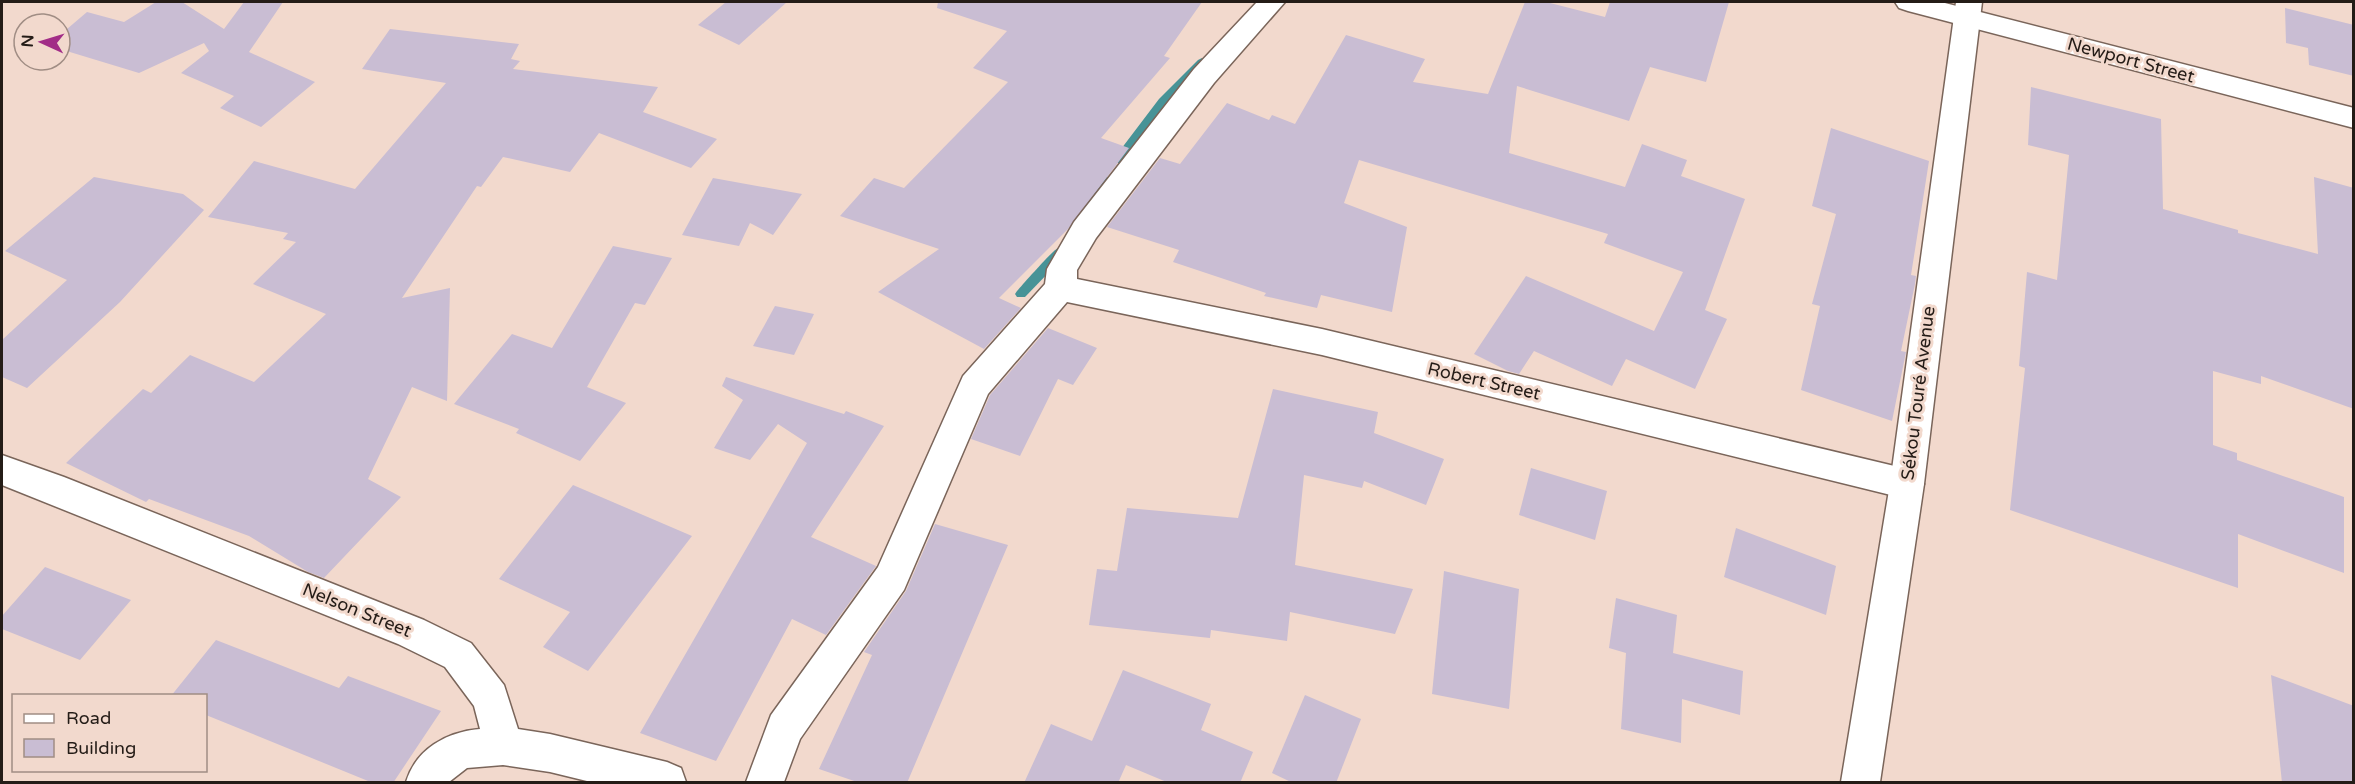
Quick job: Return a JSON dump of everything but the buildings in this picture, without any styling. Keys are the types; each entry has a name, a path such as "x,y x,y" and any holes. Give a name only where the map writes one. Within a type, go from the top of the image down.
{"street":[{"path":"765,783 785,728 891,578 975,386 1060,288 1062,269 1085,230 1204,76 1272,2"},
{"name":"Newport Street","path":"1908,2 1967,9 2354,118"},
{"name":"Sékou Touré Avenue","path":"1860,783 1871,697 1907,484 1967,9"},
{"name":"Robert Street","path":"1060,288 1322,342 1907,484"},
{"name":"Nelson Street","path":"2,470 411,632 458,655 491,698 503,746"},
{"path":"425,783 436,768 460,750 503,746 550,753 667,783"}],"waterway":[{"path":"1119,160 1163,102 1202,62"},
{"path":"1082,215 1105,179"},
{"path":"1021,294 1051,263 1058,252"}]}
